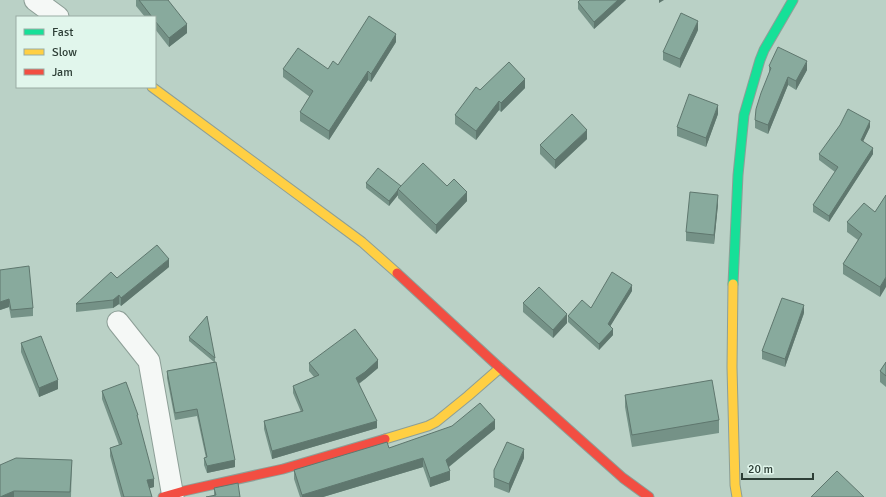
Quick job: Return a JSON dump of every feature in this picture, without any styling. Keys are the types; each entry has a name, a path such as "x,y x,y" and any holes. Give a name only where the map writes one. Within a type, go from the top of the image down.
{"street":[{"path":"35,0 57,16"},
{"path":"737,497 735,485 732,367 733,274 738,175 744,115 764,50 793,0"},
{"path":"153,88 362,242 623,478 649,497"},
{"path":"118,322 149,361 170,496 184,491 283,470 428,426 436,422 500,368"}],"building":[{"path":"139,0 168,0 187,24 169,38 156,22 156,16 151,16"},
{"path":"580,0 618,0 594,22 578,2"},
{"path":"681,13 698,21 680,59 663,52"},
{"path":"369,16 396,34 371,74 368,71 329,131 300,112 313,91 283,69 298,48 328,69 333,61 338,65"},
{"path":"778,47 807,61 796,81 788,77 768,125 755,120 756,109 771,68 769,66"},
{"path":"509,62 525,79 501,103 499,101 476,131 455,115 476,87 480,90"},
{"path":"689,94 718,105 706,138 677,127"},
{"path":"848,109 870,121 861,140 873,148 829,216 813,205 838,167 819,154 840,125"},
{"path":"572,114 587,130 555,160 540,145"},
{"path":"423,163 447,186 454,179 467,192 436,225 398,189"},
{"path":"378,168 401,186 389,201 366,183"},
{"path":"690,192 718,195 714,235 686,232"},
{"path":"886,195 886,277 880,287 843,264 862,234 847,222 864,203 875,212"},
{"path":"157,245 169,259 121,298 119,295 113,300 76,304 111,272 117,278"},
{"path":"29,266 33,308 11,310 9,299 0,302 0,270"},
{"path":"612,272 632,285 608,324 613,329 599,344 568,316 582,300 591,308"},
{"path":"539,287 567,314 553,330 523,303"},
{"path":"782,298 804,305 785,359 762,351"},
{"path":"207,316 215,358 189,337"},
{"path":"355,329 378,360 356,378 377,421 272,451 264,421 303,411 293,386 319,375 309,363"},
{"path":"41,336 58,380 39,388 21,343"},
{"path":"216,362 235,460 207,466 204,458 207,457 197,409 175,413 167,371"},
{"path":"886,362 886,376 880,371"},
{"path":"712,380 719,420 632,435 625,395"},
{"path":"126,382 138,415 154,479 147,480 152,497 124,497 110,448 122,444 102,391"},
{"path":"480,403 495,420 446,460 450,471 430,478 423,458 302,495 294,470 387,442 389,448 452,426"},
{"path":"507,442 524,449 509,484 494,478 494,470"},
{"path":"16,458 72,460 70,492 14,491 0,497 0,465"},
{"path":"837,471 864,497 811,497"},
{"path":"238,483 240,497 206,497 216,495 214,488"}],"traffic: fast":[{"path":"733,284 738,175 744,115 764,50 793,0"}],"traffic: slow":[{"path":"153,88 362,242 397,273"},
{"path":"733,284 732,367 735,485 737,497"},
{"path":"385,439 428,426 436,422 500,368"}],"traffic: jam":[{"path":"397,273 623,478 649,497"},
{"path":"163,497 283,469 385,439"}]}
